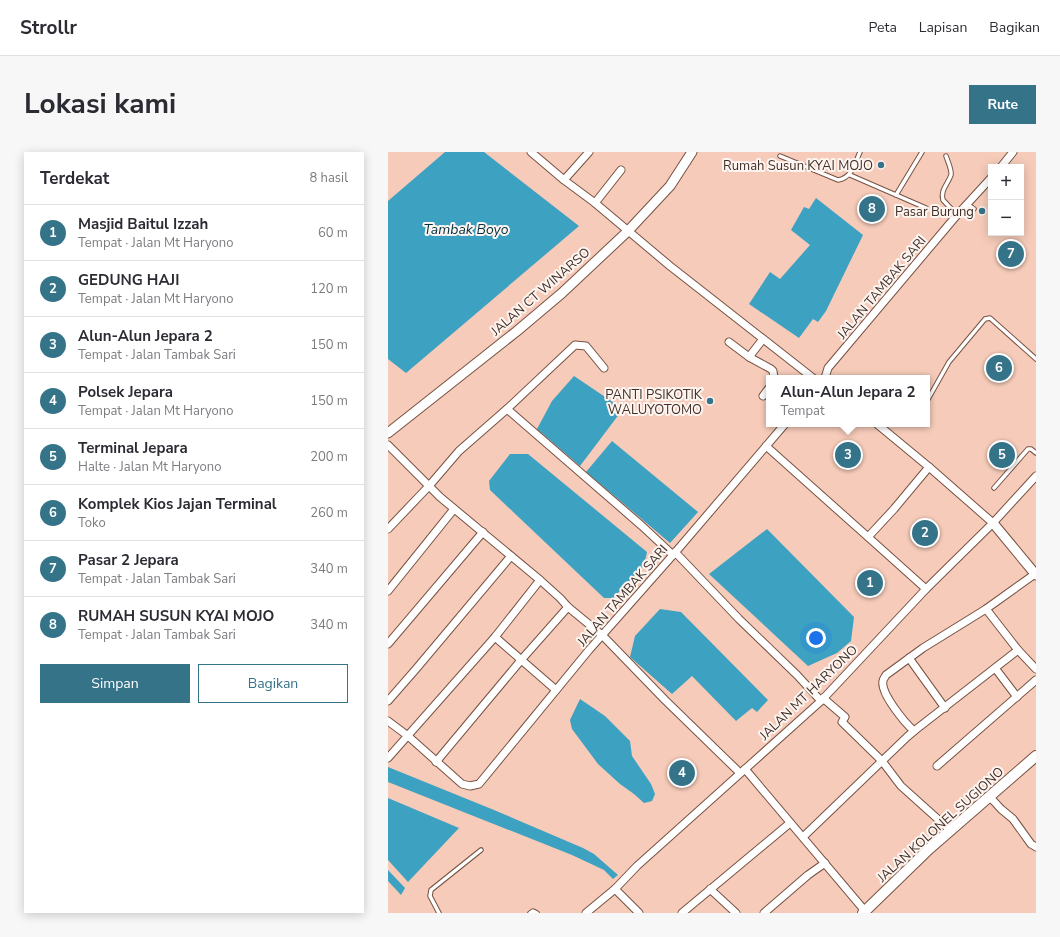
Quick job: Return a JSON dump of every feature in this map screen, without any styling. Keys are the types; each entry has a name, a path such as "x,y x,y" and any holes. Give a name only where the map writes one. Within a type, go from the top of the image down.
{"main road":[{"name":"JALAN KOLONEL SUGIONO","path":"864,912 929,849 1036,756"}],"street":[{"path":"564,180 589,152"},
{"name":"JALAN CT WINARSO","path":"388,433 562,293 628,231 670,186 692,152"},
{"path":"1003,164 1013,152"},
{"path":"535,153 564,180 595,202 670,266 809,375"},
{"path":"595,202 621,170"},
{"name":"JALAN TAMBAK SARI","path":"827,375 828,368 988,181"},
{"path":"749,357 763,339"},
{"path":"729,342 749,357 771,369 774,375"},
{"path":"388,529 429,486 459,451 576,345 586,346 604,368"},
{"path":"763,396 766,392"},
{"path":"507,409 674,553 738,619 822,699 845,717 842,722 882,761 902,786 950,830"},
{"name":"JALAN TAMBAK SARI","path":"436,762 462,784 470,786 479,784 602,635 782,427"},
{"path":"881,427 993,523 1036,574 986,609 923,648 886,675 882,682 887,697 914,732"},
{"path":"388,445 454,509 540,580 568,607 602,635 665,700 742,771 803,837 864,912"},
{"path":"766,446 926,589"},
{"path":"868,537 894,509 929,467"},
{"name":"JALAN MT HARYONO","path":"586,913 615,889 637,866 822,699 926,589 993,523 1036,476"},
{"path":"388,591 454,509"},
{"path":"388,644 483,532"},
{"path":"388,701 511,556"},
{"path":"388,758 495,637 540,580"},
{"path":"388,721 408,736 436,762 522,659 568,607"},
{"path":"986,609 1018,650 1036,669"},
{"path":"495,637 556,690"},
{"path":"803,837 907,737 1018,650"},
{"path":"909,658 945,708"},
{"path":"994,668 1017,697"},
{"path":"937,766 1036,680"},
{"path":"989,796 1013,819 1031,844 1036,847"},
{"path":"682,913 790,822"},
{"path":"764,913 824,863"},
{"path":"615,889 639,913"},
{"path":"710,889 736,913"}],"lane":[{"path":"780,156 834,179 842,179 850,175 860,152"},
{"path":"896,195 922,152"},
{"path":"946,156 951,175 942,197 943,200 958,215"},
{"path":"850,175 926,208"},
{"path":"967,204 974,209"},
{"path":"930,397 949,362 981,323 988,318 990,318 1036,359"},
{"path":"994,488 1028,449 1031,449 1036,453"},
{"path":"439,913 430,896 431,890 481,850"},
{"path":"530,913 534,911 537,913"}],"water":[{"name":"Tambak Boyo","path":"445,152 484,152 579,226 406,373 388,359 388,201"},
{"path":"816,198 863,235 826,311 818,322 813,319 799,338 749,304 770,272 780,279 810,245 791,230 804,207 809,209"},
{"path":"574,376 623,409 580,466 537,429 552,401"},
{"path":"612,441 698,512 670,543 586,472"},
{"path":"510,454 528,454 647,552 644,566 613,598 604,598 490,490 489,481"},
{"path":"767,529 854,617 851,641 837,653 808,666 709,574"},
{"path":"660,609 681,612 768,700 757,712 752,708 736,721 692,676 672,694 630,657 635,636"},
{"path":"580,699 605,716 630,741 632,756 651,784 655,794 652,801 644,803 620,784 598,764 572,729 570,720"},
{"path":"388,767 583,848 594,854 618,875 613,879 604,870 572,855 388,782"},
{"path":"388,798 459,828 408,882 388,860"},
{"path":"388,870 405,888 401,895 388,881"}],"place":[{"name":"Rumah Susun KYAI MOJO","path":"881,165"},
{"name":"RUMAH SUSUN KYAI MOJO","path":"872,209"},
{"name":"Pasar Burung","path":"982,211"},
{"name":"Pasar 2 Jepara","path":"1011,254"},
{"name":"Komplek Kios Jajan Terminal","path":"999,368"},
{"name":"PANTI PSIKOTIK WALUYOTOMO","path":"710,401"},
{"name":"Alun-Alun Jepara 2","path":"848,455"},
{"name":"Terminal Jepara","path":"1002,455"},
{"name":"GEDUNG HAJI","path":"925,533"},
{"name":"Masjid Baitul Izzah","path":"870,583"},
{"name":"Polsek Jepara","path":"682,773"}]}
